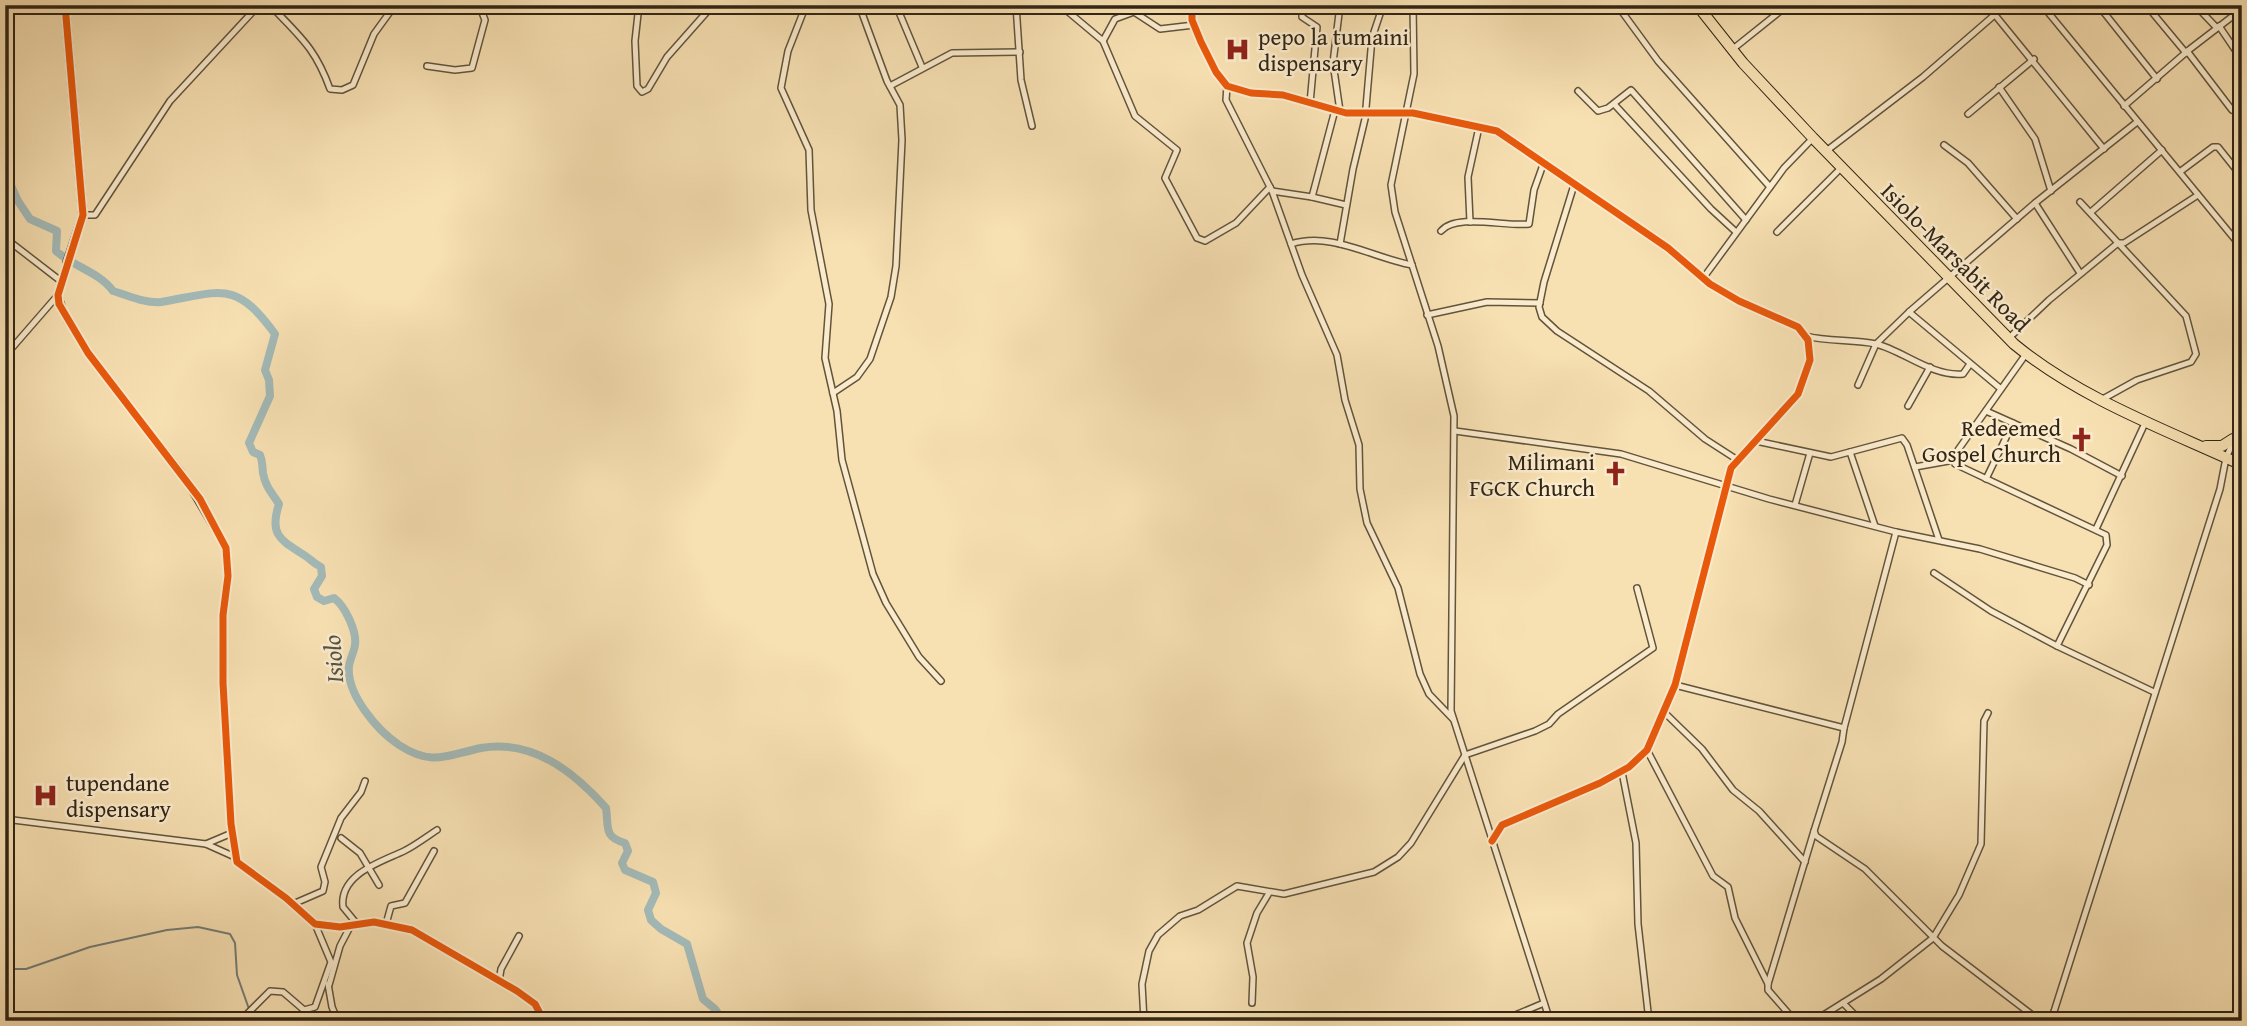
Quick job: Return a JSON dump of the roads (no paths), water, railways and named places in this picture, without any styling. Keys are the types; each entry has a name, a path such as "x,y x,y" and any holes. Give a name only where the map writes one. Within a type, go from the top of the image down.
{"highway":[{"name":"Isiolo-Marsabit Road","path":"1697,5 1733,50 1825,152 2008,339 2026,354 2101,400 2199,445 2227,461 2242,465"},
{"path":"2199,445 2220,446 2236,434"}],"street":[{"path":"5,356 58,295 83,215 65,5"},
{"path":"83,215 94,215 170,101 259,5"},
{"path":"270,5 305,38 330,89 342,90 353,85 374,34 395,5"},
{"path":"427,66 455,70 472,68 485,20 479,5"},
{"path":"639,5 635,52 637,86 642,92 650,86 667,57 713,5"},
{"path":"806,5 783,68 781,88 809,150 811,210 828,295 825,358 844,469 877,584 894,620 919,657 941,681"},
{"path":"833,393 857,377 870,359 894,284 902,125 900,105 859,5"},
{"path":"896,5 922,67"},
{"path":"1016,5 1021,80 1032,126"},
{"path":"1060,5 1103,41 1135,116 1177,151 1165,178 1197,238 1205,241 1229,228 1271,189"},
{"path":"1131,5 1134,12 1160,29 1194,25"},
{"path":"1192,5 1194,25 1216,72 1227,86 1338,110 1366,113 1405,112 1479,127 1507,136 1574,185 1624,216 1730,297 1792,324 1806,336 1876,344 1912,362 1961,375 1970,364"},
{"path":"1302,5 1302,17 1317,27 1310,103"},
{"path":"1312,197 1338,110 1333,63 1340,5"},
{"path":"1340,244 1366,113 1371,43 1382,5"},
{"path":"1413,5 1413,74 1391,185 1395,212 1448,382 1455,431 1451,518 1452,719 1550,1021"},
{"path":"1616,5 1658,61 1770,187"},
{"path":"1733,50 1788,5"},
{"path":"1825,152 1923,77 2006,5"},
{"path":"2042,5 2242,248"},
{"path":"2098,5 2157,79"},
{"path":"2146,5 2232,110"},
{"path":"2195,5 2218,27 2242,60"},
{"path":"2124,106 2186,52 2242,9"},
{"path":"1103,41 1115,19 1134,12"},
{"path":"1995,15 2034,59 2104,149"},
{"path":"890,86 922,67 957,52 1020,52"},
{"path":"1968,114 2034,59"},
{"path":"1227,86 1226,100 1271,189 1337,355 1344,395 1359,444 1360,489 1367,523 1398,588 1420,674 1430,694 1452,719"},
{"path":"2000,87 2035,139 2051,191"},
{"path":"1578,91 1596,111 1614,104 1631,90 1636,93 1746,220"},
{"path":"1614,104 1711,209 1736,232"},
{"path":"1858,385 1876,344 1909,312 2035,204 2137,122"},
{"path":"1470,222 1468,177 1479,127"},
{"path":"1703,277 1770,187 1813,138"},
{"path":"1944,145 1968,163 2017,219"},
{"path":"2181,171 2218,147 2242,177"},
{"path":"2091,212 2162,150"},
{"path":"1441,232 1447,226 1470,222 1530,223 1534,190 1544,162"},
{"path":"1777,232 1842,167"},
{"path":"1574,185 1539,303 1542,317 1552,327 1649,391 1705,439 1735,459"},
{"path":"1271,189 1346,205"},
{"path":"2008,339 2080,273 2118,243 2124,243 2197,195"},
{"path":"2080,202 2186,316 2196,354 2191,362 2137,380 2101,400"},
{"path":"2035,204 2080,273"},
{"path":"5,238 62,282"},
{"path":"1291,244 1312,241 1340,244 1412,265"},
{"path":"58,295 74,333 181,472 215,524 226,548 228,576 223,615 223,682 235,857"},
{"path":"1427,315 1487,302 1539,303"},
{"path":"1909,312 2001,389"},
{"path":"1492,841 1502,825 1572,797 1622,772 1647,750 1675,685 1735,459 1791,403 1803,383 1811,356 1806,336"},
{"path":"1914,467 1954,460 2026,354"},
{"path":"1908,406 1930,367"},
{"path":"1986,411 2071,449 2122,476"},
{"path":"2051,1021 2242,419"},
{"path":"2096,530 2146,421"},
{"path":"1986,479 2013,424"},
{"path":"1455,431 1621,454 1699,475 1726,487 2039,566 2089,585"},
{"path":"2227,461 2236,434"},
{"path":"1755,441 1831,457 1900,437 1907,445 1939,540"},
{"path":"1850,452 1875,526"},
{"path":"1795,505 1810,453"},
{"path":"1954,460 1962,469 2106,535 2108,541 2089,585 2057,646"},
{"path":"1796,1021 1768,990 1768,984 1842,742 1896,531"},
{"path":"1934,573 1991,611 2154,692"},
{"path":"1144,1021 1142,984 1149,951 1158,934 1180,916 1198,911 1232,888 1248,886 1269,893 1296,892 1338,879 1363,876 1404,852 1424,825 1465,755 1546,726 1558,714 1653,648 1637,588"},
{"path":"1675,685 1844,728"},
{"path":"1665,713 1702,749 1733,790 1759,811 1805,862"},
{"path":"1814,1021 1881,979 1933,938 1980,853 1984,721 1988,713"},
{"path":"1647,750 1713,876 1726,884 1735,918 1768,984"},
{"path":"1622,772 1636,843 1638,924 1649,1021"},
{"path":"293,904 323,891 321,867 341,818 361,792 365,781"},
{"path":"5,819 206,844 235,857 244,869 293,904 315,924 329,955 327,977 331,1007 338,1021"},
{"path":"354,925 343,907 342,900 351,883 369,868 410,848 437,830"},
{"path":"1814,831 1820,841 1865,869 1933,938 1979,977 2040,1021"},
{"path":"206,844 232,832"},
{"path":"341,838 360,853 379,885"},
{"path":"386,923 391,906 405,903 434,851"},
{"path":"1252,1003 1253,977 1247,943 1257,913 1269,893"},
{"path":"315,924 386,923 412,930 535,1004 544,1021"},
{"path":"329,985 340,946 354,925"},
{"path":"499,981 501,969 519,936"},
{"path":"240,1021 270,991 283,992 300,1008 311,1010 327,977"},
{"path":"1501,1021 1544,1003"},
{"path":"1843,1003 1861,1021"}],"waterway":[{"name":"Isiolo","path":"5,180 10,183 30,219 57,231 56,251 101,279 113,291 155,302 213,293 226,294 249,304 261,316 275,334 265,370 270,396 249,443 253,452 260,455 265,482 279,504 275,524 280,537 321,567 322,576 314,589 317,597 324,601 334,598 349,619 355,639 349,677 365,710 390,738 421,756 449,756 481,748 518,749 551,761 580,782 606,808 610,834 625,843 628,851 622,863 625,870 653,882 656,893 648,910 651,920 687,944 703,999 715,1009 723,1021"},
{"path":"5,969 26,969 90,947 167,930 198,927 230,934 235,943 237,975 249,1009"},
{"path":"252,1014 258,1021"}],"place":[{"name":"pepo la tumaini dispensary","path":"1238,49"},
{"name":"Redeemed Gospel Church","path":"2081,440"},
{"name":"Milimani FGCK Church","path":"1615,474"},
{"name":"tupendane dispensary","path":"46,795"}]}
